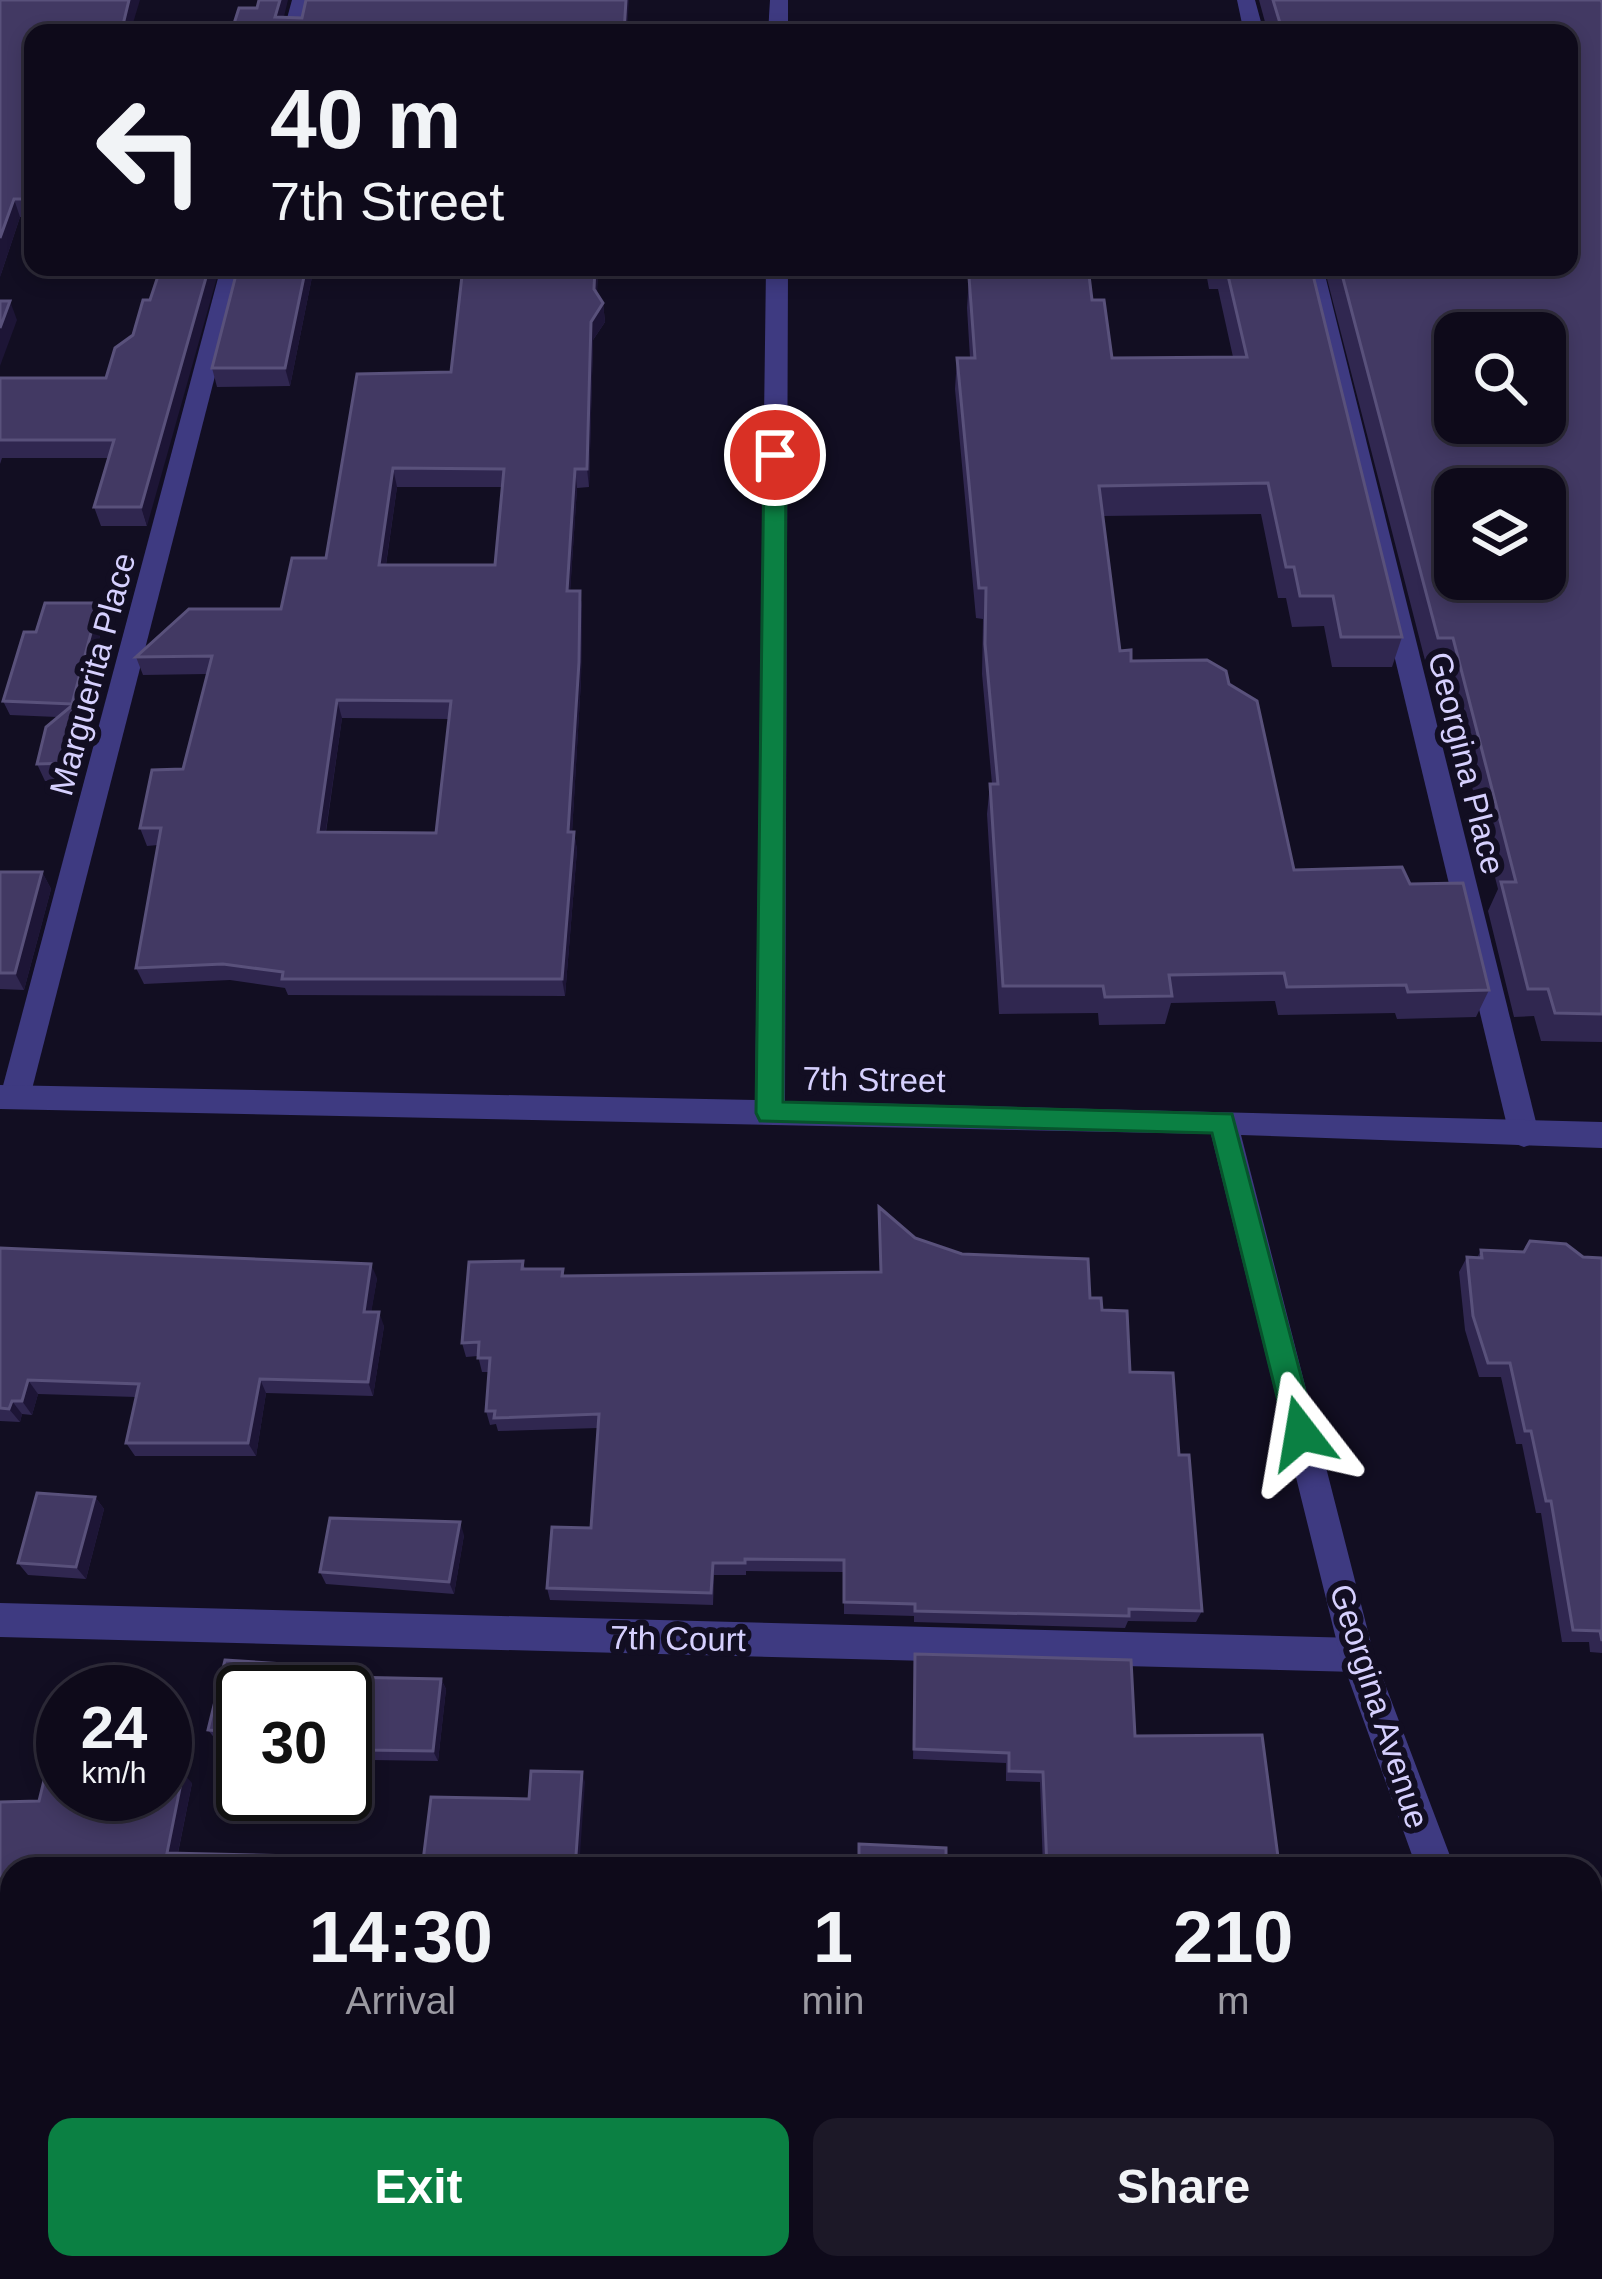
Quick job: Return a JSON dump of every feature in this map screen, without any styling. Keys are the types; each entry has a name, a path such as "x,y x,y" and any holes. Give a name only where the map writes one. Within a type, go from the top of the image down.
{"street":[{"name":"Marguerita Place","path":"8,1097 230,276"},
{"path":"770,1113 776,276"},
{"name":"Georgina Place","path":"1314,276 1524,1134"},
{"name":"7th Street","path":"8,1097 1223,1122 1602,1135"},
{"name":"Georgina Avenue","path":"1223,1122 1357,1655 1432,1857"},
{"name":"7th Court","path":"0,1620 1357,1655"}],"building":[{"path":"0,0 129,0 123,24 24,24 24,199 14,199 0,238"},
{"path":"259,0 280,0 275,17 302,18 306,0 626,0 625,24 234,24 239,8 257,8"},
{"path":"1273,0 1602,3 1602,1014 1555,1013 1548,989 1528,989 1501,882 1516,882 1453,638 1438,638 1342,276 1578,276 1578,24 1280,24"},
{"path":"158,276 206,276 141,507 94,507 114,440 0,440 0,378 106,378 115,348 133,335 143,300 150,300"},
{"path":"236,276 304,276 285,368 212,368"},
{"path":"462,276 595,276 594,289 603,303 591,322 587,469 575,469 567,591 580,591 568,832 574,832 562,979 282,979 283,972 223,964 136,968 161,828 140,828 152,770 183,769 212,656 136,657 189,609 281,609 292,558 326,558 357,374 451,372","holes":["393,468 504,469 495,565 379,565","337,700 451,701 436,833 318,832"]},
{"path":"1089,276 1092,300 1104,300 1112,358 1247,357 1228,276 1313,276 1402,637 1341,637 1333,596 1300,596 1294,567 1286,567 1268,483 1099,486 1120,651 1131,650 1131,661 1207,660 1226,671 1229,684 1257,701 1294,870 1402,867 1410,884 1463,883 1489,990 1408,992 1406,985 1287,987 1284,973 1169,975 1172,996 1105,997 1103,986 1003,986 990,784 998,784 985,644 986,588 979,588 957,358 975,358 969,277"},
{"path":"0,301 10,301 0,328"},
{"path":"45,603 99,603 72,704 3,701 24,632 36,632"},
{"path":"92,689 72,763 37,764 46,727"},
{"path":"0,872 42,872 15,973 0,973"},
{"path":"879,1207 915,1238 962,1254 1088,1259 1090,1298 1101,1298 1102,1310 1127,1311 1130,1372 1173,1373 1179,1455 1189,1455 1202,1611 1129,1609 1129,1616 915,1611 915,1604 844,1602 844,1560 713,1563 711,1593 547,1588 552,1527 591,1528 599,1414 494,1418 495,1411 486,1411 490,1358 478,1358 479,1342 462,1343 469,1262 523,1261 522,1269 563,1269 562,1276 881,1272"},
{"path":"1530,1241 1566,1244 1583,1257 1602,1258 1602,1641 1600,1631 1573,1630 1551,1501 1546,1501 1531,1431 1525,1431 1510,1363 1488,1363 1473,1316 1467,1257 1482,1258 1481,1250 1524,1252"},
{"path":"0,1248 371,1264 364,1312 379,1312 368,1382 260,1379 248,1443 126,1443 139,1384 28,1380 22,1401 12,1401 9,1409 0,1408"},
{"path":"37,1493 95,1497 76,1567 18,1563"},
{"path":"330,1518 460,1522 449,1582 320,1572"},
{"path":"915,1654 1131,1660 1135,1736 1262,1735 1278,1857 1047,1857 1043,1772 1009,1771 1009,1753 914,1749"},
{"path":"225,1660 298,1665 224,1665"},
{"path":"372,1678 441,1679 433,1751 372,1750"},
{"path":"216,1697 216,1731 208,1730"},
{"path":"531,1771 582,1772 576,1857 424,1857 431,1797 529,1799"},
{"path":"36,1801 36,1821 173,1821 167,1853 296,1857 0,1857 0,1802"},
{"path":"859,1844 946,1848 946,1857 859,1857"}],"route":[{"path":"775,455 770,1113 1223,1122 1301,1433"}]}
